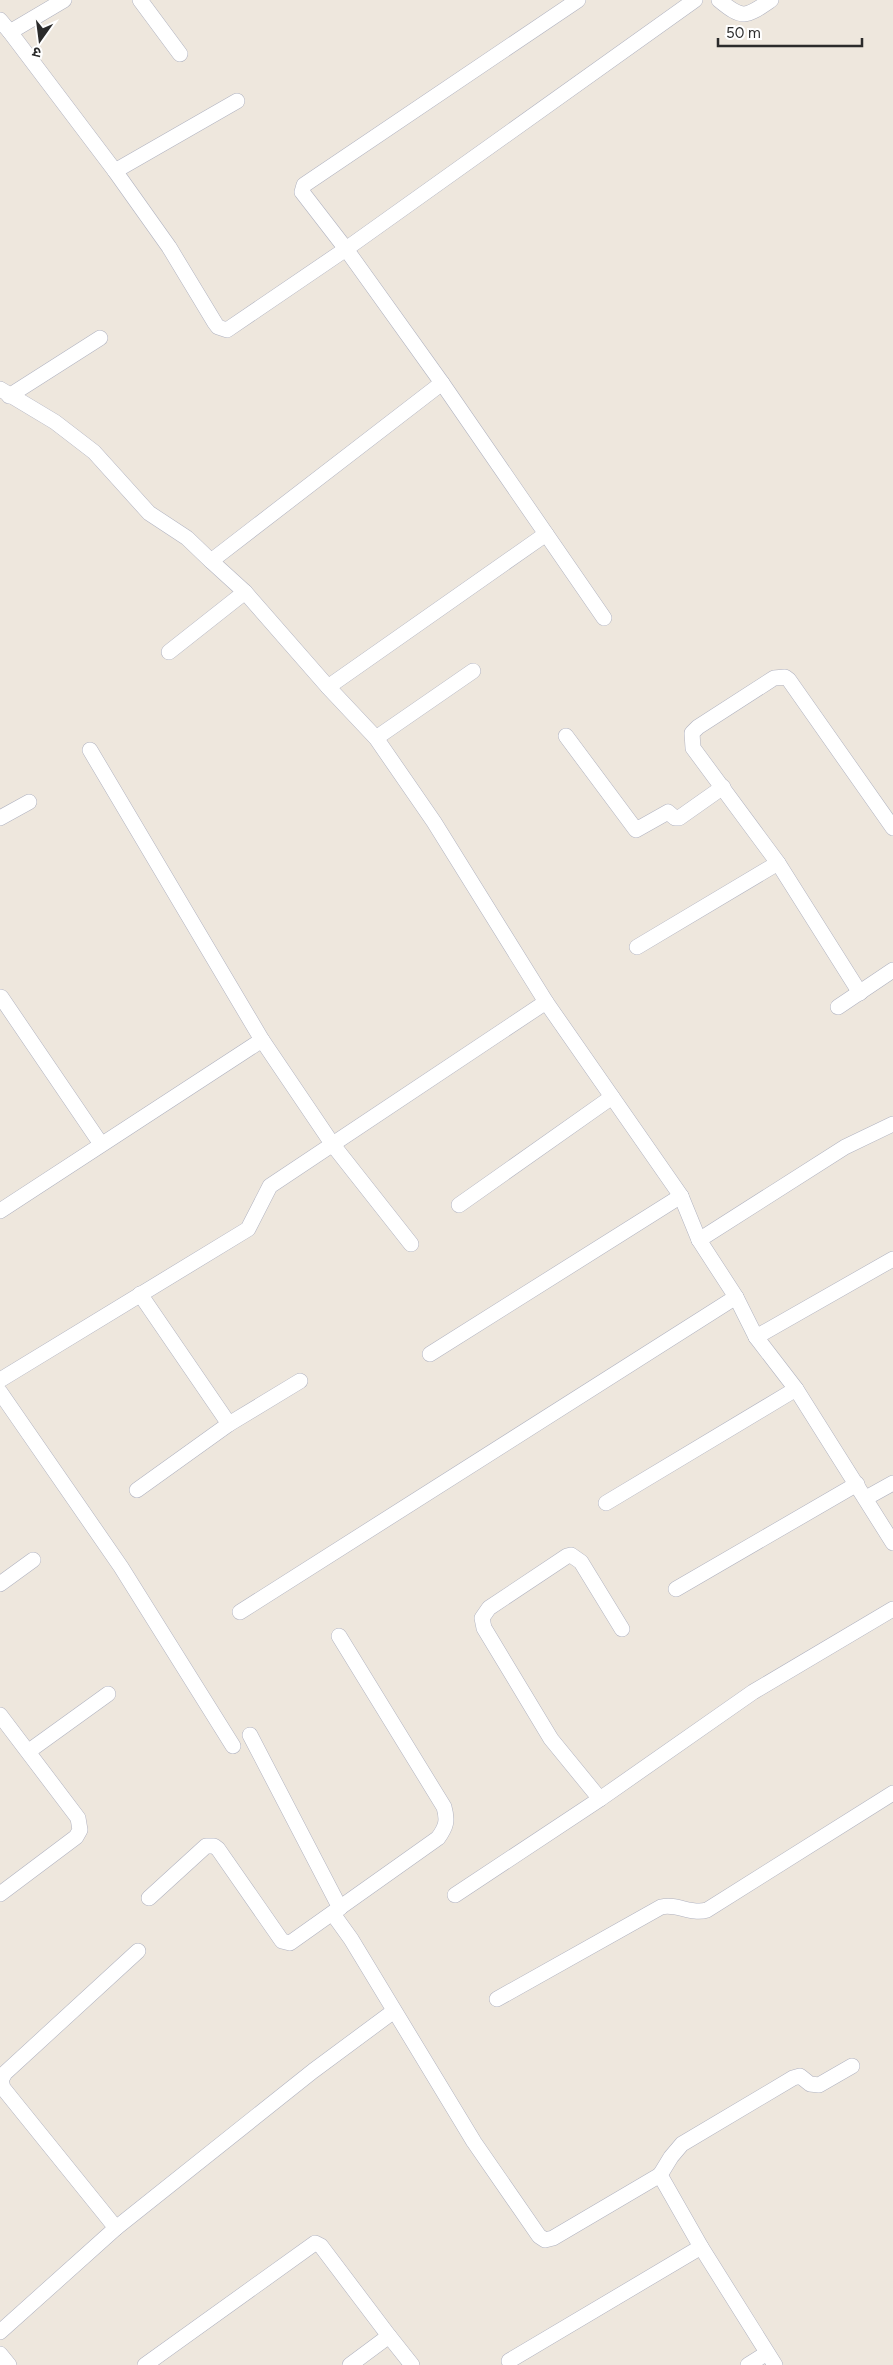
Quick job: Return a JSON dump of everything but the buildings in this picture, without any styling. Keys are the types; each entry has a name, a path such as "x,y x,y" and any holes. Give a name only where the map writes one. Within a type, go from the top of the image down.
{"street":[{"path":"10,32 64,0"},
{"path":"140,0 180,54"},
{"path":"578,0 304,185 302,190 303,194 346,249 442,383 604,618"},
{"path":"0,20 115,171 169,247 215,323 222,330 232,328 346,249 695,0"},
{"path":"719,0 736,14 741,15 752,12 770,0"},
{"path":"115,171 237,101"},
{"path":"100,338 4,392 54,422 94,452 149,513 187,538 245,592 328,687 376,738 434,822 546,1002 681,1196 698,1240 736,1297 756,1338 796,1389 893,1543"},
{"path":"211,561 442,383"},
{"path":"328,687 546,534"},
{"path":"170,652 245,592"},
{"path":"376,738 473,671"},
{"path":"860,993 778,863 694,748 692,733 698,727 774,678 785,677 789,680 893,828"},
{"path":"566,736 636,830 668,812 675,818 679,818 723,787"},
{"path":"90,750 262,1040 333,1145 411,1244"},
{"path":"0,818 29,802"},
{"path":"637,947 778,863"},
{"path":"838,1007 893,970"},
{"path":"1,997 101,1144"},
{"path":"0,1380 248,1228 270,1186 546,1002"},
{"path":"0,1211 262,1040"},
{"path":"459,1205 612,1097"},
{"path":"698,1240 845,1147 893,1124"},
{"path":"430,1354 681,1196"},
{"path":"756,1338 893,1259"},
{"path":"140,1294 229,1424"},
{"path":"240,1612 736,1297"},
{"path":"137,1490 229,1424 300,1381"},
{"path":"606,1503 796,1389"},
{"path":"0,1392 121,1567 233,1746"},
{"path":"866,1498 893,1483"},
{"path":"676,1589 857,1484"},
{"path":"600,1799 551,1739 484,1628 482,1618 488,1608 571,1555 581,1562 622,1629"},
{"path":"0,1584 33,1560"},
{"path":"455,1895 600,1799 754,1692 893,1609"},
{"path":"149,1898 206,1846 214,1846 286,1943 294,1942 438,1838 447,1823 444,1807 339,1636"},
{"path":"29,1751 108,1694"},
{"path":"0,1715 78,1818 80,1830 76,1837 0,1894"},
{"path":"250,1736 337,1911 394,2011 474,2142 542,2239 553,2238 660,2175 671,2156 682,2144 793,2078 800,2076 810,2084 819,2085 852,2066"},
{"path":"497,1999 661,1907 675,1905 700,1912 707,1910 893,1793"},
{"path":"116,2228 3,2088 1,2080 5,2072 138,1951"},
{"path":"0,2332 116,2228 313,2071 394,2011"},
{"path":"660,2175 701,2247 771,2359 748,2365"},
{"path":"145,2365 315,2243 321,2246 412,2365"},
{"path":"509,2361 701,2247"},
{"path":"350,2365 389,2336"},
{"path":"0,2354 9,2365"}]}
